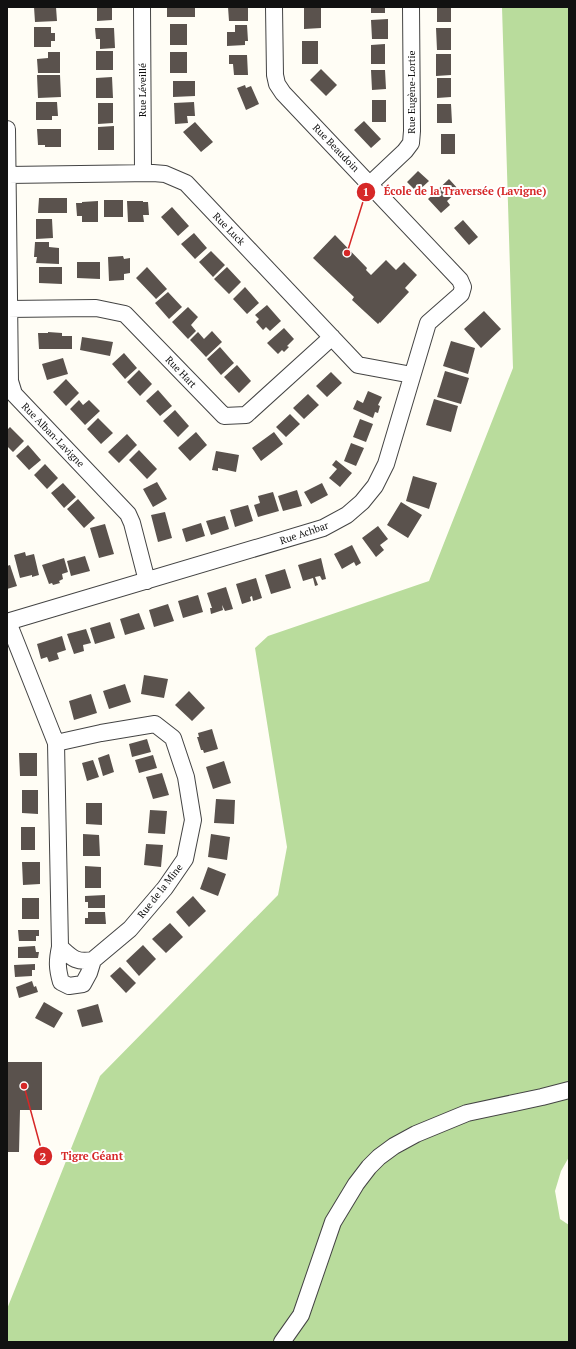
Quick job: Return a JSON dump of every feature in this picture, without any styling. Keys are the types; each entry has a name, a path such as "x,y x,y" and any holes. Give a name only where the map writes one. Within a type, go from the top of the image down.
{"street":[{"name":"Rue Léveillé","path":"142,7 143,172"},
{"name":"Rue Beaudoin","path":"274,7 274,75 277,84 283,93 460,280 463,286"},
{"name":"Rue Eugène-Lortie","path":"370,184 404,151 410,143 412,131 411,7"},
{"name":"Rue Alban-Lavigne","path":"7,130 7,309 10,381 14,394 128,514 132,523 147,581"},
{"name":"Rue Luck","path":"8,174 143,172 166,174 186,184 358,366 412,375"},
{"name":"Rue Achbar","path":"7,622 323,528 347,516 362,502 375,486 386,464 428,323 461,294 463,286"},
{"name":"Rue Hart","path":"7,309 96,308 125,314 224,416 246,415 332,337"},
{"name":"Rue de la Mine","path":"7,622 56,743 60,947 57,961 61,982 69,986 83,984 89,973 93,960 130,928 165,888 185,859 193,820 186,777 173,738 155,724 101,733 56,743"},
{"path":"60,947 72,958 83,962 93,960"},
{"path":"282,1342 301,1315 334,1222 356,1184 379,1157 394,1146 416,1134 467,1113 569,1090"}],"green space":[{"path":"502,7 569,7 569,1157 561,1171 555,1191 560,1219 569,1225 569,1342 7,1342 7,1309 100,1076 278,895 287,847 255,648 268,636 429,581 513,368"}],"building":[{"path":"34,7 56,7 57,21 35,22"},
{"path":"97,7 112,7 112,20 97,21"},
{"path":"167,7 195,7 195,17 167,17"},
{"path":"228,7 248,7 248,21 229,21"},
{"path":"304,7 321,7 321,28 304,29"},
{"path":"371,7 385,7 385,13 371,13"},
{"path":"437,7 451,7 451,22 437,22"},
{"path":"388,19 388,39 372,39 371,20"},
{"path":"170,24 187,24 187,45 170,45"},
{"path":"235,25 247,25 248,41 245,41 245,45 227,46 227,32 235,32"},
{"path":"34,27 51,27 51,33 55,33 55,41 51,41 51,47 34,47"},
{"path":"95,28 114,28 115,48 100,49 100,39 96,39"},
{"path":"436,28 451,28 451,50 437,50"},
{"path":"302,41 318,41 318,64 302,64"},
{"path":"385,44 385,64 371,64 371,45"},
{"path":"96,51 113,51 113,70 96,70"},
{"path":"48,52 60,52 60,73 38,73 37,59 48,58"},
{"path":"170,52 187,52 187,73 170,73"},
{"path":"436,54 451,54 451,75 436,76"},
{"path":"229,55 247,55 248,75 234,75 233,64 229,64"},
{"path":"321,69 337,85 326,96 310,80"},
{"path":"371,70 385,70 386,89 372,90"},
{"path":"37,75 60,75 61,97 38,98"},
{"path":"112,77 113,98 96,98 96,78"},
{"path":"437,78 451,78 451,97 437,98"},
{"path":"173,81 195,81 195,96 173,97"},
{"path":"245,85 246,88 251,86 259,104 246,110 237,88"},
{"path":"372,100 386,100 386,122 372,122"},
{"path":"36,102 57,102 58,116 52,116 52,120 36,120"},
{"path":"194,102 195,116 187,116 188,123 175,124 174,103"},
{"path":"98,103 113,103 113,123 98,124"},
{"path":"437,104 451,104 452,123 437,123"},
{"path":"364,121 381,139 371,148 354,130"},
{"path":"195,122 213,142 201,152 183,132"},
{"path":"114,126 114,150 98,150 98,127"},
{"path":"37,129 61,129 61,147 45,147 45,145 38,145"},
{"path":"441,134 455,134 455,154 441,154"},
{"path":"418,171 429,181 417,192 407,182"},
{"path":"449,179 459,190 447,201 450,205 441,213 428,199"},
{"path":"39,198 67,198 67,213 38,213"},
{"path":"104,200 123,200 123,217 104,217"},
{"path":"98,201 98,222 82,222 82,216 77,216 76,203"},
{"path":"127,201 148,202 149,215 143,215 144,222 128,222"},
{"path":"172,207 189,226 178,236 161,217"},
{"path":"36,219 52,219 53,238 36,239"},
{"path":"463,220 478,237 469,245 454,228"},
{"path":"194,233 207,248 195,259 181,244"},
{"path":"335,235 367,268 366,270 371,275 386,260 396,270 404,262 417,275 405,288 409,292 378,324 352,300 354,297 313,258"},
{"path":"35,242 49,242 49,247 59,248 59,264 36,263 37,257 34,257"},
{"path":"211,251 225,265 213,277 199,262"},
{"path":"123,256 124,259 130,258 130,273 124,274 124,280 109,281 108,257"},
{"path":"77,262 100,262 100,279 77,278"},
{"path":"39,267 62,267 62,284 39,283"},
{"path":"147,267 167,289 156,299 136,278"},
{"path":"227,267 241,282 229,294 214,279"},
{"path":"245,287 259,303 247,314 233,299"},
{"path":"168,292 182,307 169,319 155,303"},
{"path":"267,305 281,321 270,331 266,327 263,330 256,322 259,319 255,315"},
{"path":"188,307 198,317 191,325 196,331 188,339 172,322"},
{"path":"484,311 501,329 481,348 464,329"},
{"path":"284,328 294,339 287,346 289,347 284,352 282,350 278,354 267,343"},
{"path":"212,331 222,342 206,357 190,340 198,332 204,339"},
{"path":"38,333 62,333 62,336 72,336 72,349 39,349"},
{"path":"82,337 113,342 110,356 80,350"},
{"path":"451,341 475,348 468,374 443,366"},
{"path":"220,347 234,363 221,375 207,359"},
{"path":"124,353 137,368 125,379 112,364"},
{"path":"63,358 68,374 47,380 42,364"},
{"path":"237,365 251,381 239,393 224,377"},
{"path":"139,370 152,384 140,396 127,382"},
{"path":"445,371 469,378 461,404 437,397"},
{"path":"331,372 342,383 327,397 316,386"},
{"path":"66,379 79,393 66,406 53,392"},
{"path":"158,390 172,406 160,416 146,401"},
{"path":"368,391 382,397 378,405 380,406 378,413 375,412 373,418 353,409 357,400 363,403"},
{"path":"308,394 319,405 304,419 293,408"},
{"path":"434,399 458,406 451,432 426,425"},
{"path":"79,400 83,405 89,400 100,411 85,425 70,409"},
{"path":"175,410 189,426 178,437 163,421"},
{"path":"290,414 300,424 286,437 276,427"},
{"path":"98,418 113,433 101,444 87,429"},
{"path":"360,419 373,424 366,442 353,437"},
{"path":"10,427 24,441 13,452 7,446 7,430"},
{"path":"196,432 207,445 190,461 178,448"},
{"path":"274,432 283,444 261,461 252,448"},
{"path":"127,434 137,445 119,463 108,452"},
{"path":"351,443 364,448 356,466 344,461"},
{"path":"28,445 41,460 29,470 16,456"},
{"path":"139,450 157,469 147,479 129,460"},
{"path":"216,451 239,455 236,472 218,468 218,471 212,470"},
{"path":"336,460 352,473 340,487 329,478 337,469 332,465"},
{"path":"45,464 58,478 47,489 34,475"},
{"path":"413,476 437,483 429,509 406,501"},
{"path":"157,482 167,499 153,507 143,489"},
{"path":"63,483 76,497 64,508 51,493"},
{"path":"322,483 328,495 311,504 304,492"},
{"path":"297,490 302,506 283,511 278,496"},
{"path":"273,492 279,511 258,517 254,505 260,503 258,496"},
{"path":"78,499 95,518 84,528 67,509"},
{"path":"401,502 422,515 408,538 387,525"},
{"path":"248,505 253,521 235,527 230,510"},
{"path":"165,512 172,538 158,542 151,515"},
{"path":"225,516 229,529 211,535 206,521"},
{"path":"201,523 205,536 186,542 182,529"},
{"path":"105,524 114,554 99,558 90,528"},
{"path":"378,526 388,539 380,545 384,550 376,557 362,538"},
{"path":"352,545 361,563 356,566 354,562 342,569 334,554"},
{"path":"25,552 26,556 34,554 39,575 20,578 14,555"},
{"path":"85,556 90,571 71,576 67,561"},
{"path":"64,558 68,572 62,574 63,579 59,581 60,583 53,585 52,583 49,584 42,565"},
{"path":"321,558 326,579 322,580 320,576 315,577 318,585 315,586 313,578 303,581 298,565"},
{"path":"10,565 17,586 7,589 7,566"},
{"path":"285,569 291,588 271,594 265,575"},
{"path":"256,578 262,598 253,601 252,596 250,597 251,601 242,604 236,584"},
{"path":"226,587 233,609 225,611 222,605 223,610 211,614 210,608 212,608 207,593"},
{"path":"198,595 203,612 183,618 178,601"},
{"path":"168,604 174,621 154,627 149,610"},
{"path":"139,613 145,629 125,635 120,619"},
{"path":"110,622 115,638 95,644 90,628"},
{"path":"86,629 91,643 83,645 84,651 74,654 67,634"},
{"path":"62,636 66,650 57,653 59,659 49,662 47,657 41,659 37,644"},
{"path":"144,675 168,679 164,698 141,694"},
{"path":"125,684 131,702 109,709 103,691"},
{"path":"189,691 205,708 192,721 175,705"},
{"path":"91,694 97,713 74,720 69,701"},
{"path":"212,729 218,749 204,753 203,750 201,750 197,737 199,737 198,733"},
{"path":"147,739 151,752 132,757 129,744"},
{"path":"19,753 37,753 37,776 20,776"},
{"path":"109,754 114,772 103,776 98,758"},
{"path":"153,755 157,768 139,773 135,760"},
{"path":"93,760 99,777 87,781 82,763"},
{"path":"224,761 231,783 213,789 206,767"},
{"path":"162,773 169,795 153,799 146,777"},
{"path":"22,790 38,790 38,814 22,813"},
{"path":"216,799 235,800 234,824 214,823"},
{"path":"86,803 102,803 102,825 86,824"},
{"path":"150,810 167,811 165,834 148,833"},
{"path":"21,827 35,827 35,850 21,850"},
{"path":"83,834 99,835 100,856 83,856"},
{"path":"211,834 230,837 227,860 208,857"},
{"path":"146,844 163,845 161,867 144,865"},
{"path":"22,862 40,862 40,884 23,885"},
{"path":"85,866 101,867 101,888 85,888"},
{"path":"208,867 226,874 218,896 200,889"},
{"path":"105,895 105,908 88,908 88,902 85,902 85,896"},
{"path":"193,896 206,911 189,927 176,912"},
{"path":"22,898 39,898 39,919 22,919"},
{"path":"88,912 105,912 106,924 85,924 85,918 88,918"},
{"path":"170,923 183,937 166,953 152,939"},
{"path":"18,930 39,930 39,936 36,936 36,941 19,941"},
{"path":"143,945 156,959 139,976 126,961"},
{"path":"35,946 36,952 39,952 38,958 18,958 18,947"},
{"path":"35,964 35,970 32,970 32,976 15,977 14,965"},
{"path":"120,967 136,983 126,993 110,976"},
{"path":"32,981 38,992 19,998 16,987"},
{"path":"44,1002 63,1013 54,1028 35,1018"},
{"path":"98,1004 103,1022 82,1027 77,1010"},
{"path":"7,1062 42,1062 42,1110 20,1110 19,1152 7,1152"}],"place":[{"name":"École de la Traversée (Lavigne)","path":"347,253"},
{"name":"Tigre Géant","path":"24,1086"}]}
